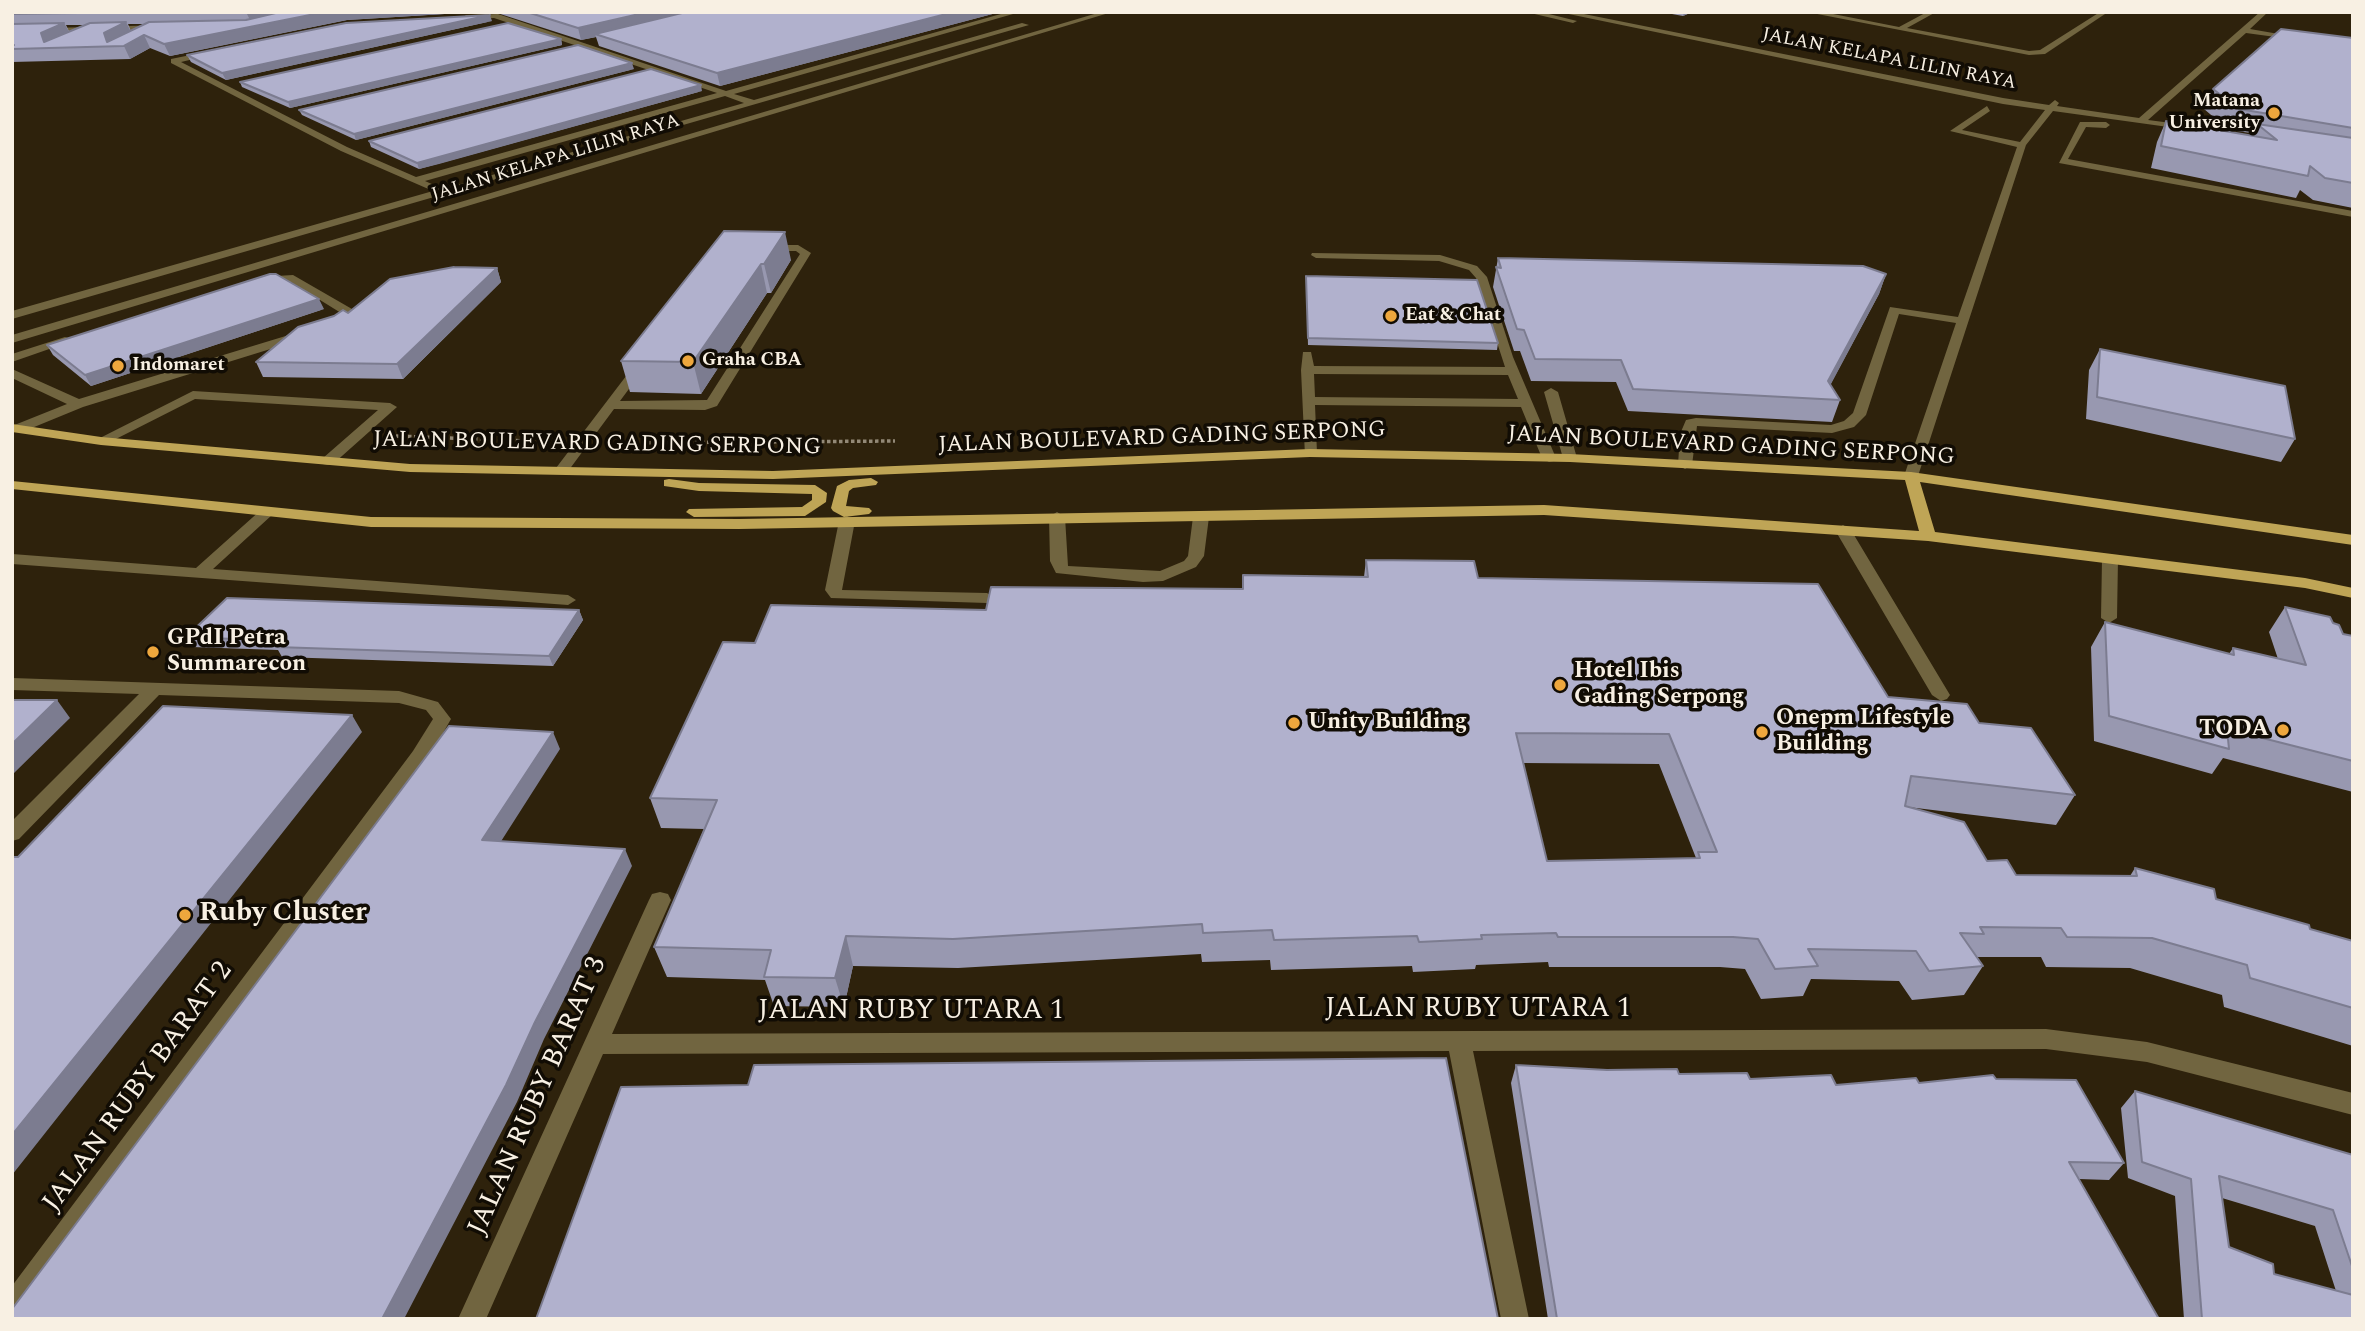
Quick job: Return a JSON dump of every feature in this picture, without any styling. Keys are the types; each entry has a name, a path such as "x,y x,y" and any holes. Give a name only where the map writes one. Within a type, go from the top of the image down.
{"main road":[{"name":"JALAN BOULEVARD GADING SERPONG","path":"15,429 101,441 410,468 773,475 1310,453 1570,458 1911,476 2353,540"},
{"path":"1105,461 1066,470 849,484 842,489 838,508 844,512 1085,509 1129,517"},
{"path":"613,523 672,512 805,510 819,502 820,493 815,489 699,487 658,482 636,472"},
{"path":"1911,476 1928,536"},
{"path":"15,487 371,522 847,522 1544,510 1928,536 2305,583 2353,593"}],"street":[{"path":"416,180 1017,12"},
{"name":"JALAN KELAPA LILIN RAYA","path":"12,315 1070,12"},
{"name":"JALAN KELAPA LILIN RAYA","path":"12,339 1109,12"},
{"path":"1530,12 1987,109 1954,131 2022,145"},
{"name":"JALAN KELAPA LILIN RAYA","path":"1562,12 2003,101 2053,105 2142,120 2194,134 2085,123 2062,161 2353,214"},
{"path":"1614,12 1712,32"},
{"path":"1810,12 2029,53 2042,52 2105,12"},
{"path":"1900,29 1933,12"},
{"path":"2142,120 2265,12"},
{"path":"464,17 491,16 512,22 751,102"},
{"path":"1617,23 1632,16"},
{"path":"485,28 512,22"},
{"path":"75,38 99,27"},
{"path":"135,38 157,27"},
{"path":"12,31 174,27"},
{"path":"2242,30 2311,40"},
{"path":"568,48 594,42"},
{"path":"217,51 174,61 344,149 440,191"},
{"path":"640,73 653,69"},
{"path":"224,86 237,83"},
{"name":"JALAN KELAPA LILIN RAYA","path":"2018,93 2053,105"},
{"path":"1911,476 2022,145 2053,105"},
{"path":"282,115 295,112"},
{"path":"344,149 358,145"},
{"path":"610,405 705,406 712,403 806,253 798,248 750,247"},
{"path":"1316,254 1440,258 1473,268 1482,277 1513,371 1549,458"},
{"path":"15,429 78,404 342,322 348,312 293,278 270,278 241,286"},
{"path":"193,285 206,297"},
{"path":"1685,465 1687,434 1691,423 1832,429 1849,424 1859,415 1894,310 1963,321"},
{"path":"12,358 86,334"},
{"path":"1307,355 1310,453"},
{"path":"561,471 648,356"},
{"path":"1307,370 1513,371"},
{"path":"12,373 78,404"},
{"path":"1550,392 1570,458"},
{"path":"101,441 193,395 390,407 328,461"},
{"path":"1310,401 1527,403"},
{"path":"198,574 267,512"},
{"path":"1057,517 1058,561 1062,570 1143,577 1163,576 1190,564 1196,556 1200,517"},
{"path":"847,522 833,590 837,595 987,598"},
{"path":"1843,530 1941,695"},
{"path":"12,559 568,600"},
{"path":"2109,618 2110,559"},
{"path":"12,684 156,687"},
{"path":"12,834 156,687"},
{"name":"JALAN RUBY BARAT 2","path":"12,1309 436,731 442,719 432,706 399,697 156,687"},
{"name":"JALAN RUBY BARAT 3","path":"472,1319 660,900"},
{"name":"JALAN RUBY UTARA 1","path":"596,1044 2046,1038 2147,1052 2353,1104"},
{"path":"1459,1041 1515,1319"}],"building":[{"path":"12,12 145,12 12,14"},
{"path":"280,12 325,12 164,44 144,35 124,46 12,49 12,24 64,23 41,33 44,42 90,23 126,22 104,33 107,42 149,22 246,20"},
{"path":"527,12 648,12 578,28"},
{"path":"686,12 954,12 717,73 595,34"},
{"path":"490,15 222,73 187,55 346,23"},
{"path":"508,23 561,39 288,102 240,82"},
{"path":"2281,29 2353,38 2353,128 2239,109 2213,89"},
{"path":"578,45 632,63 354,134 299,110"},
{"path":"651,69 701,85 417,163 369,141"},
{"path":"2166,121 2277,140 2257,124 2353,138 2353,183 2325,178 2310,166 2308,176 2161,146"},
{"path":"724,231 785,232 693,362 621,361"},
{"path":"1498,258 1863,266 1886,274 1828,381 1840,400 1633,389 1621,360 1535,359 1524,330 1517,329 1496,267 1501,268"},
{"path":"454,267 497,268 397,364 256,362 298,327 334,316 343,310 348,313 390,279"},
{"path":"276,274 319,299 85,375 47,345"},
{"name":"Eat & Chat","path":"1306,276 1477,280 1498,343 1308,338"},
{"path":"2100,349 2285,386 2295,439 2097,397"},
{"path":"1366,560 1474,561 1478,578 1818,584 1888,697 1967,704 1979,723 2031,728 2075,795 1911,776 1905,806 1964,822 1987,861 2007,860 2016,875 2137,876 2135,868 2214,889 2216,899 2309,925 2310,929 2353,941 2353,1008 2250,978 2247,965 2152,938 2067,937 2061,928 1980,927 1984,934 1960,933 1983,966 1929,971 1916,951 1808,949 1818,966 1775,969 1758,939 1733,937 1558,937 1556,933 1481,935 1482,939 1419,942 1417,936 1274,940 1272,930 1203,933 1202,924 953,939 846,936 835,978 764,977 771,950 654,947 717,800 650,798 723,642 755,643 771,605 986,610 991,587 1243,589 1243,575 1368,577","holes":["1516,733 1669,734 1717,852 1698,852 1700,858 1547,861"]},
{"path":"227,598 579,610 549,656 276,647 282,641 186,637"},
{"path":"2285,607 2330,617 2333,623 2339,625 2343,634 2353,636 2353,761 2227,729 2229,749 2109,716 2105,622 2234,655 2233,648 2306,665"},
{"path":"12,700 57,700 12,744"},
{"path":"163,706 352,715 12,1135 12,858 18,857"},
{"path":"449,726 553,732 482,840 625,849 535,1022 506,1085 382,1319 12,1319 12,1309"},
{"path":"1446,1058 1498,1319 536,1319 621,1087 748,1085 754,1065"},
{"path":"1516,1065 1607,1070 1677,1069 1679,1074 1747,1073 1750,1079 1831,1075 1836,1085 1916,1078 1919,1083 1993,1075 1996,1079 2076,1080 2124,1163 2069,1162 2159,1319 1557,1319"},
{"path":"2135,1091 2353,1155 2353,1269 2333,1210 2219,1176 2229,1247 2273,1264 2274,1274 2353,1295 2353,1319 2202,1319 2191,1179 2142,1162"}],"place":[{"name":"Matana University","path":"2274,113"},
{"name":"Eat & Chat","path":"1391,316"},
{"name":"Graha CBA","path":"688,361"},
{"name":"Indomaret","path":"118,366"},
{"name":"GPdI Petra Summarecon","path":"153,652"},
{"name":"Hotel Ibis Gading Serpong","path":"1560,685"},
{"name":"Unity Building","path":"1294,723"},
{"name":"TODA","path":"2283,730"},
{"name":"Onepm Lifestyle Building","path":"1762,732"},
{"name":"Ruby Cluster","path":"185,915"}]}
